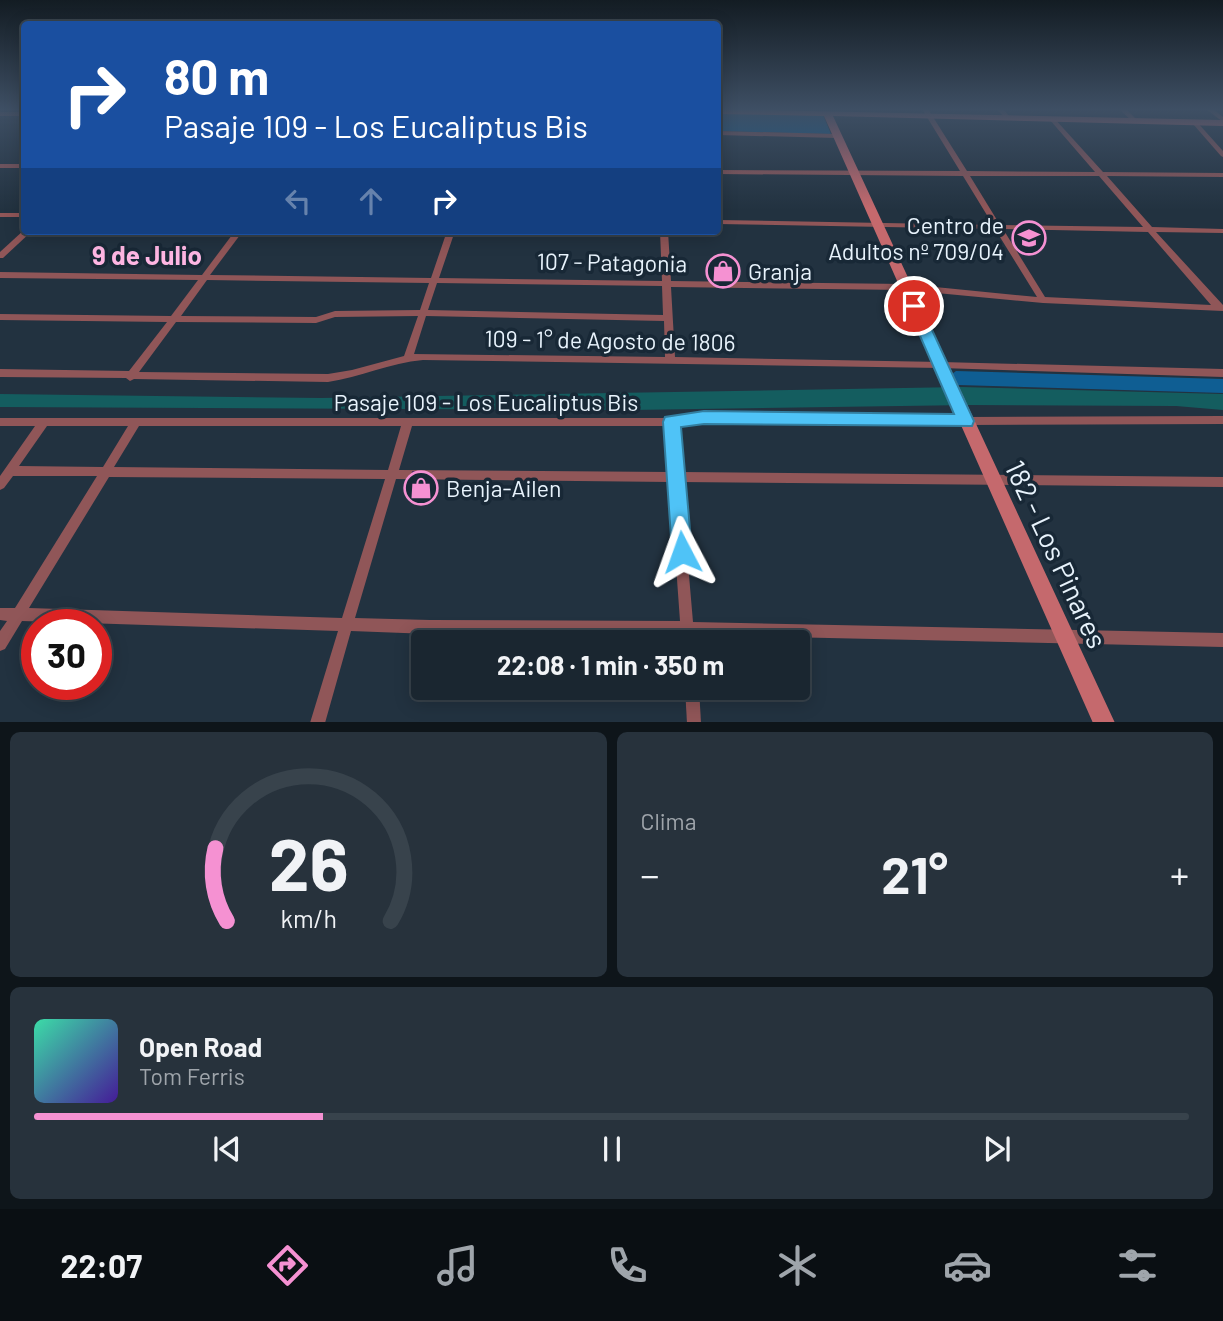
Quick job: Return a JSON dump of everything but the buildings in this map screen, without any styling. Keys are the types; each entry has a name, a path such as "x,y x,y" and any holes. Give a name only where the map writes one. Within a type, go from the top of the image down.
{"street":[{"name":"182 - Los Pinares","path":"840,143 1104,722"},
{"path":"946,143 1043,300"},
{"path":"1074,143 1222,309"},
{"path":"0,166 21,166"},
{"path":"721,172 1223,175"},
{"path":"0,215 21,215"},
{"path":"721,222 1223,231"},
{"path":"0,256 24,235"},
{"path":"131,377 236,235"},
{"path":"408,357 450,235"},
{"path":"664,235 670,360"},
{"name":"107 - Patagonia","path":"0,275 434,278 905,286 1043,300 1222,309"},
{"path":"0,317 316,320 335,314 421,313 668,318"},
{"name":"109 - 1° de Agosto de 1806","path":"0,373 328,378 353,375 408,357 941,365 1223,373"},
{"name":"Pasaje 109 - Los Eucaliptus Bis","path":"0,422 407,424 671,422 704,417 963,415 1223,420"},
{"path":"0,485 44,422"},
{"path":"671,422 688,630"},
{"path":"0,644 135,424"},
{"path":"317,722 407,424"},
{"path":"10,471 1223,482"},
{"path":"0,614 533,630"},
{"path":"810,636 1223,640"},
{"path":"693,700 694,722"}],"shaded area":[{"path":"956,371 1223,379 1223,393 958,385 952,374"},
{"path":"961,387 1223,394 1223,410 1176,406 970,405 630,410 0,407 0,394 321,398"}],"place":[{"name":"Centro de Adultos nº 709/04","path":"1029,238"},
{"name":"Granja","path":"723,271"},
{"name":"Benja-Ailen","path":"421,488"}],"district":[{"name":"9 de Julio","path":"147,254"}],"route":[{"path":"682,552 671,422 704,417 966,421 914,306"}]}
